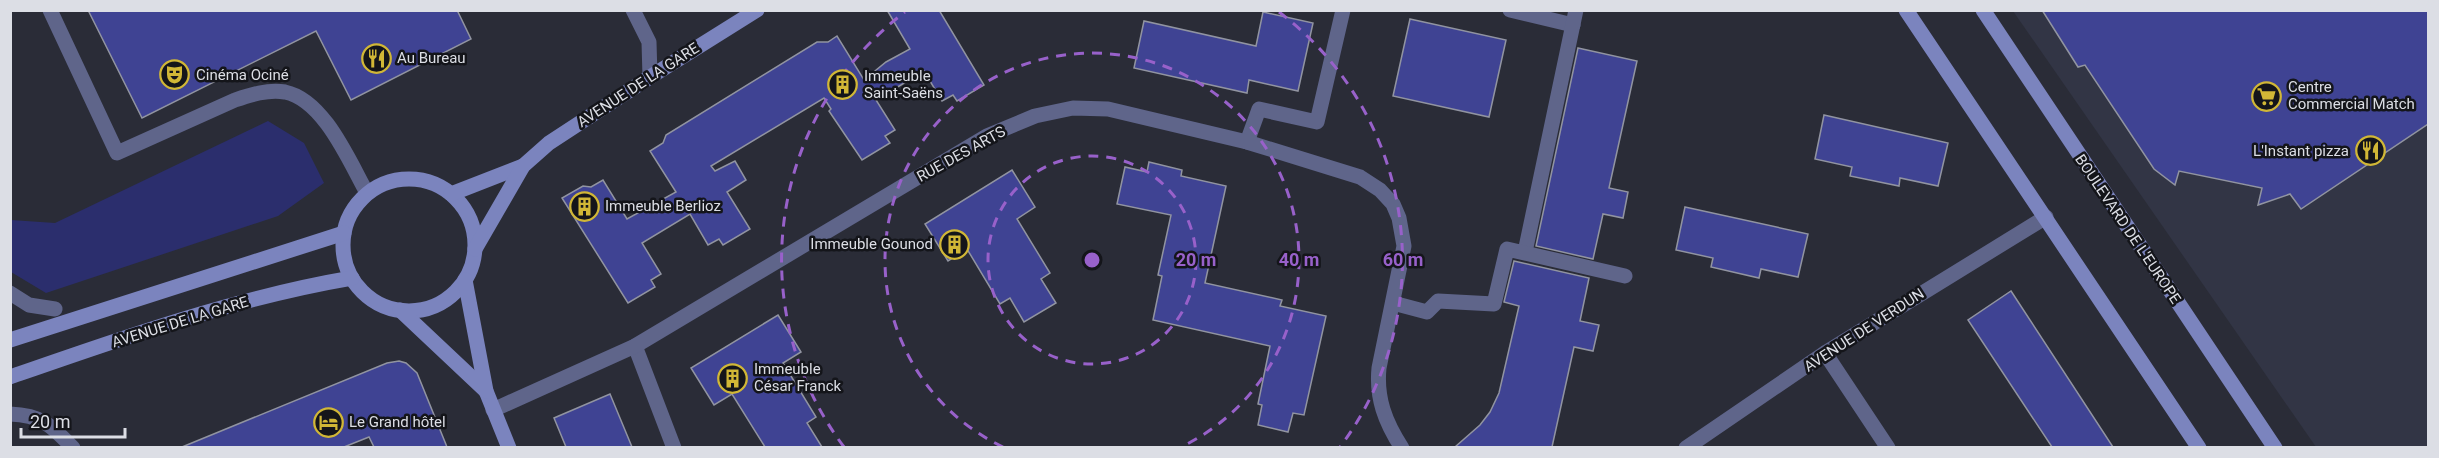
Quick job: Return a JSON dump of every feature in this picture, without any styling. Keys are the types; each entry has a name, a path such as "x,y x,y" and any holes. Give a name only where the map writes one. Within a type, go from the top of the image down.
{"main road":[{"name":"AVENUE DE LA GARE","path":"475,249 523,166 549,143 757,10"},
{"path":"1906,10 2199,447"},
{"name":"BOULEVARD DE L'EUROPE","path":"1983,10 2275,447"},
{"name":"AVENUE DE LA GARE","path":"451,194 523,166"},
{"path":"397,179 416,179 434,184 451,194 465,209 473,228 475,249 472,265 465,280 453,294 437,304 419,310 385,307 372,299 352,278 344,256 344,233 350,215 367,193 397,179"},
{"path":"10,340 344,233"},
{"name":"AVENUE DE LA GARE","path":"10,377 165,325 302,287 352,278"},
{"path":"465,280 486,391 509,447"},
{"path":"400,310 486,391"}],"street":[{"path":"50,10 117,153 235,100 252,94 282,91 294,94 320,115 367,193"},
{"path":"633,10 649,42 650,77"},
{"path":"1246,142 1259,109 1317,122 1342,10"},
{"path":"1510,10 1574,18 1525,252"},
{"name":"RUE DES ARTS","path":"493,410 635,346 987,136 1035,116 1073,108 1108,109 1246,142 1360,177 1380,190 1393,204 1404,246 1378,384 1384,414 1402,447"},
{"name":"AVENUE DE VERDUN","path":"1686,447 1825,353 2046,217"},
{"path":"1393,303 1427,312 1438,301 1494,304 1507,249 1625,276"},
{"path":"10,293 29,305 55,309"},
{"path":"635,346 675,447"},
{"path":"1825,353 1888,447"},
{"path":"10,414 28,415 50,424 73,447"}],"shaded area":[{"path":"2013,11 2428,11 2428,447 2316,447"},
{"path":"268,121 304,143 324,183 278,216 46,293 11,272 11,220 55,223"}],"building":[{"name":"Cinéma Ociné","path":"88,10 457,10 471,39 351,100 316,31 142,118"},
{"path":"887,10 939,10 984,85 957,101 953,95 942,101 924,71 876,100 895,130 885,136 890,143 862,160 829,111 831,109 824,98 711,166 715,171 735,161 746,180 727,192 750,229 723,245 719,239 708,245 690,214 642,243 661,274 651,280 655,287 628,303 562,198 583,186 591,187 603,180 627,219 676,192 650,151 663,143 666,135 817,42 828,42 837,36 864,80 886,62 910,49"},
{"name":"Centre Commercial Match","path":"2042,10 2428,10 2428,124 2301,209 2290,194 2258,205 2262,188 2179,171 2175,185 2154,169 2085,65 2078,67"},
{"path":"1263,12 1313,23 1298,91 1249,80 1247,93 1134,68 1144,21 1256,46"},
{"path":"1410,19 1506,40 1489,117 1393,96"},
{"path":"1578,48 1637,61 1609,188 1628,192 1623,218 1603,214 1593,259 1536,246"},
{"path":"1824,115 1948,143 1938,186 1900,178 1899,186 1850,176 1852,167 1815,159"},
{"path":"1149,162 1182,170 1181,176 1226,186 1205,283 1282,300 1280,306 1326,316 1304,415 1293,413 1288,432 1258,425 1262,405 1258,404 1270,346 1153,320 1162,276 1158,275 1171,215 1117,204 1125,167 1147,172"},
{"name":"Immeuble Gounod","path":"1012,170 1035,207 1017,219 1050,273 1041,279 1056,303 1024,322 1010,298 1000,304 967,249 948,261 925,224"},
{"path":"1685,207 1808,234 1798,277 1761,269 1759,278 1711,267 1713,258 1676,250"},
{"path":"1514,261 1589,278 1580,321 1599,325 1593,351 1574,347 1552,447 1455,447 1480,425 1490,412 1499,393 1519,306 1504,302"},
{"path":"2011,291 2113,447 2052,447 1968,320"},
{"name":"Immeuble César Franck","path":"778,315 801,352 783,363 816,417 807,423 822,447 765,447 732,394 714,405 691,368"},
{"path":"399,361 406,363 417,373 447,447 374,447 369,437 344,447 182,447 387,363"},
{"path":"610,394 632,447 566,447 554,418"}],"place":[{"name":"Au Bureau","path":"376,58"},
{"name":"Cinéma Ociné","path":"175,75"},
{"name":"Immeuble Saint-Saëns","path":"843,85"},
{"name":"Centre Commercial Match","path":"2267,96"},
{"name":"L'Instant pizza","path":"2370,151"},
{"name":"Immeuble Berlioz","path":"584,206"},
{"name":"Immeuble Gounod","path":"954,244"},
{"name":"Immeuble César Franck","path":"733,378"},
{"name":"Le Grand hôtel","path":"328,422"}]}
